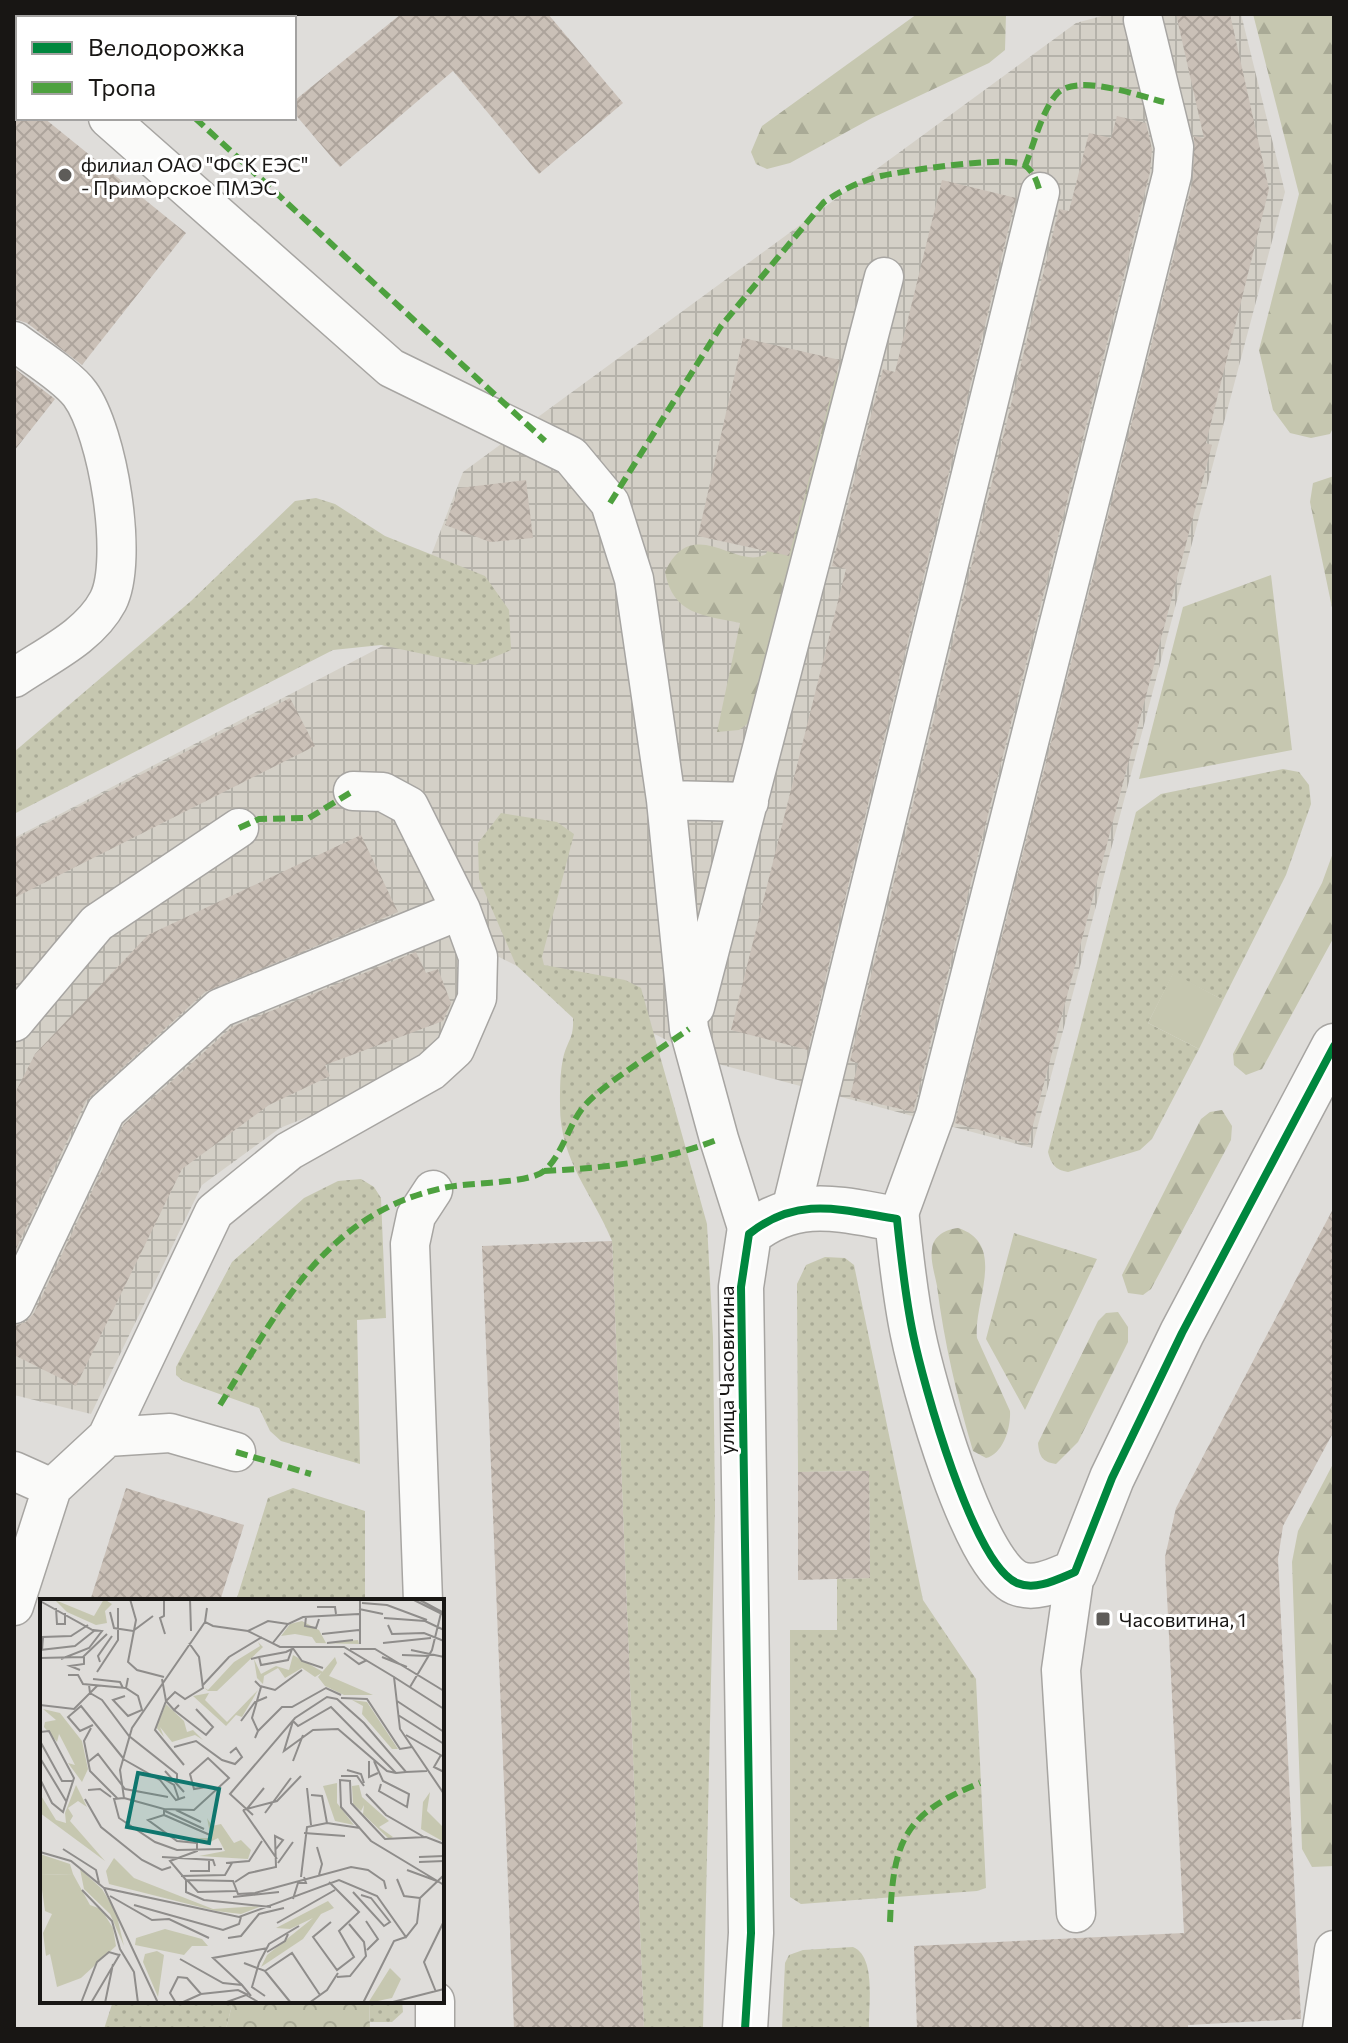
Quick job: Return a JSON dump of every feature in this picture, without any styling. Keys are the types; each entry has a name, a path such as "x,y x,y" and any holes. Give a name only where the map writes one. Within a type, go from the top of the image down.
{"street":[{"path":"749,1234 771,1217 815,1207 897,1219 913,1332 926,1388 951,1463 992,1561 1005,1576 1019,1584 1048,1583 1075,1572 1112,1478 1182,1333 1334,1046"},
{"name":"улица Часовитина","path":"745,2029 751,1933 741,1287 749,1234"}],"lane":[{"path":"897,1219 935,1115 1172,175 1174,147 1143,20"},
{"path":"110,120 391,368 571,456 610,503 634,579 666,800 689,1029 749,1234"},
{"path":"791,1210 1040,192"},
{"path":"689,1029 884,277"},
{"path":"14,341 80,394 100,440 118,565 108,601 85,630 14,678"},
{"path":"15,1600 52,1488 107,1437 214,1212 289,1151 431,1071 455,1049 477,998 478,957 461,910 409,806 383,792 353,791"},
{"path":"666,800 749,802"},
{"path":"14,1022 97,923 239,828"},
{"path":"14,1304 106,1111 220,1008 461,910"},
{"path":"423,1599 410,1244 416,1216 433,1190"},
{"path":"107,1437 170,1433 236,1452"},
{"path":"14,1471 52,1488"},
{"path":"1075,1572 1061,1670 1076,1913"},
{"path":"1322,2029 1334,1950"},
{"path":"435,2003 435,2029"}],"shaded area":[{"path":"1109,14 1241,14 1285,192 1032,1148 711,1062 495,955 456,1058 280,1128 202,1185 91,1414 14,1395 14,838 400,637 463,472 1076,23"}],"green space":[{"path":"917,14 1006,14 1005,50 989,63 872,118 790,163 767,169 756,164 751,152 762,126"},
{"path":"1253,14 1334,14 1334,426 1330,434 1311,438 1290,433 1273,410 1259,350 1299,194"},
{"path":"833,363 840,378 750,722 739,730 717,732 740,623 702,615 682,605 669,586 665,572 676,555 689,546 715,547 742,556 766,554"},
{"path":"1334,476 1334,617 1310,502 1313,483"},
{"path":"316,498 335,504 385,536 485,576 509,610 511,650 475,665 381,645 333,650 14,814 14,752 191,601 295,501"},
{"path":"1271,575 1292,750 1139,779 1183,607"},
{"path":"1283,769 1299,772 1309,785 1311,804 1286,875 1223,1000 1173,974 1148,1023 1199,1049 1152,1139 1140,1150 1068,1172 1060,1170 1052,1163 1048,1152 1136,812 1161,794"},
{"path":"501,813 557,822 574,834 542,957 544,965 625,980 641,988 707,1224 713,1337 715,1508 703,2029 644,2029 612,1241 571,1159 561,1123 561,1069 573,1018 516,965 479,879 478,843"},
{"path":"1334,850 1334,937 1262,1069 1246,1075 1234,1065 1233,1054 1322,883"},
{"path":"1173,973 1223,1000 1199,1049 1148,1023"},
{"path":"1222,1110 1232,1126 1231,1140 1151,1289 1143,1295 1128,1293 1122,1275 1201,1119 1210,1112"},
{"path":"361,1179 374,1187 381,1198 386,1318 357,1320 360,1464 281,1441 270,1431 259,1408 183,1381 176,1375 176,1367 232,1262 304,1198 338,1181"},
{"path":"958,1228 973,1236 982,1247 985,1276 977,1338 1010,1411 1005,1439 992,1456 986,1458 973,1451 967,1431 947,1349 932,1263 935,1240 945,1232"},
{"path":"1014,1233 1097,1259 1025,1410 986,1339"},
{"path":"825,1257 845,1258 854,1265 923,1600 976,1679 986,1888 977,1891 801,1904 790,1897 790,1630 837,1630 837,1579 870,1578 869,1471 798,1472 797,1284 806,1265"},
{"path":"1118,1312 1128,1327 1128,1342 1078,1442 1056,1464 1047,1462 1040,1455 1038,1443 1098,1321 1106,1313"},
{"path":"1334,1462 1334,1866 1312,1867 1302,1849 1292,1562 1298,1531"},
{"path":"293,1488 365,1511 365,1599 237,1599 268,1498"},
{"path":"853,1947 861,1952 868,1972 869,2029 782,2029 785,1963 789,1955 803,1950"},
{"path":"112,2003 232,2003 226,2029 104,2029"},
{"path":"232,2003 369,2003 370,2029 226,2029"},
{"path":"369,2003 402,2003 403,2012 392,2022 370,2022"}],"building":[{"path":"401,14 548,14 623,103 539,174 453,71 340,167 296,115 296,99"},
{"path":"1176,14 1230,14 1269,189 1206,443 1212,445 1028,1144 955,1123 1193,180 1194,136 1204,138"},
{"name":"филиал ОАО \"ФСК ЕЭС\" - Приморское ПМЭС","path":"14,94 16,120 46,120 186,233 82,365 27,323 14,319"},
{"path":"1117,116 1146,123 1152,149 1150,172 913,1112 850,1097 858,1063 850,1061 1059,209 1069,211 1089,133 1111,138"},
{"path":"942,180 1016,198 808,1050 731,1030 846,569 832,566 883,369 895,372"},
{"path":"743,338 840,360 789,556 698,536"},
{"path":"14,368 55,399 14,451"},
{"path":"526,480 533,538 490,542 445,525 459,488"},
{"path":"290,698 315,746 14,898 14,840"},
{"path":"361,835 398,912 205,992 86,1101 14,1253 14,1095 35,1054 148,935"},
{"path":"416,952 426,973 438,969 451,1003 443,1021 325,1065 330,1076 269,1105 182,1169 76,1386 14,1355 14,1326 26,1322 34,1313 124,1124 232,1027"},
{"path":"1334,1207 1334,1431 1283,1526 1278,1559 1301,2019 1188,2025 1188,2029 917,2029 914,1946 1184,1933 1165,1557 1176,1508"},
{"path":"612,1241 644,2029 514,2029 482,1246"},
{"path":"869,1471 870,1578 798,1580 798,1472"},
{"path":"126,1488 244,1525 221,1599 91,1599"}],"marked path":[{"path":"1025,166 1046,111 1055,96 1064,89 1091,85 1107,87 1164,102"},
{"path":"197,120 545,441"},
{"path":"610,503 721,326 824,202 851,186 881,176 998,162 1014,162 1027,167 1035,177 1040,192"},
{"path":"239,828 259,819 309,818 353,791"},
{"path":"220,1405 285,1301 336,1243 366,1220 402,1201 443,1188 512,1181 544,1171 556,1156 580,1111 595,1095 689,1029"},
{"path":"544,1171 633,1162 676,1153 719,1139"},
{"path":"236,1452 311,1474"},
{"path":"890,1922 894,1871 907,1834 934,1807 980,1783"}],"cycle path":[{"path":"745,2029 751,1933 741,1287 749,1234 785,1214 820,1208 897,1219 908,1305 919,1358 952,1470 967,1509 1000,1569 1017,1583 1032,1586 1047,1583 1075,1572 1112,1478 1182,1333 1334,1046"}],"place":[{"name":"филиал ОАО \"ФСК ЕЭС\" - Приморское ПМЭС","path":"65,175"},
{"name":"Часовитина, 1","path":"1103,1619"}]}
